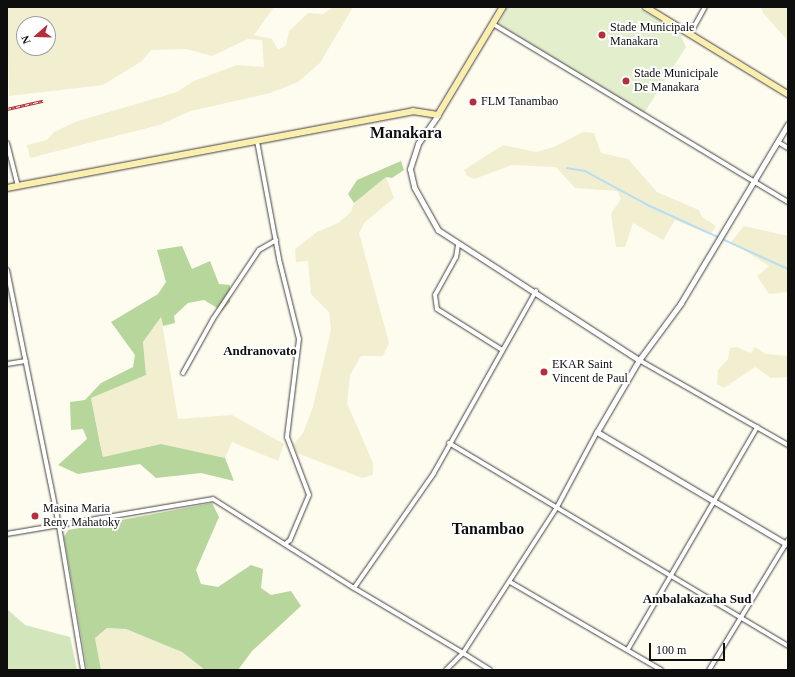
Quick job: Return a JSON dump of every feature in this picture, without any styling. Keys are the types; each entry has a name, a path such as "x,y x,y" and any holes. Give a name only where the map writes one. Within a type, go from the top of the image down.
{"main road":[{"path":"7,188 413,111 438,115 503,7"},
{"path":"646,7 788,94"}],"street":[{"path":"690,34 705,7"},
{"path":"493,24 788,202"},
{"path":"438,115 418,144 410,169 426,212 438,230 458,245 536,291 638,360 757,426 788,445"},
{"path":"446,670 464,653 557,508 597,432 638,360 681,303 788,124"},
{"path":"257,141 276,240 299,339 287,437 309,495 290,540 285,544"},
{"path":"7,142 18,186"},
{"path":"778,142 788,148"},
{"path":"183,373 213,320 258,250 276,240"},
{"path":"458,245 456,257 436,295 437,308 502,350"},
{"path":"7,270 59,526 83,670"},
{"path":"354,588 434,473 449,443 536,291"},
{"path":"7,364 26,361"},
{"path":"628,649 757,426"},
{"path":"597,432 787,543 740,617 709,670"},
{"path":"449,443 788,646"},
{"path":"7,534 213,499 354,588 490,670"},
{"path":"510,582 628,649 661,670"}],"shaded area":[{"path":"7,7 274,7 254,35 272,39 278,50 286,45 289,31 308,13 323,14 333,7 353,7 320,63 298,82 270,93 191,111 159,125 30,158 27,145 47,140 54,132 75,122 177,92 194,81 237,65 264,67 262,40 248,39 212,56 186,49 151,50 142,61 103,85 9,96"},
{"path":"761,7 788,7 788,41 763,13"},
{"path":"583,132 594,133 601,153 628,159 657,192 699,210 702,217 716,226 710,235 675,220 663,240 633,223 625,247 616,247 611,214 621,199 617,191 575,188 556,167 512,165 474,179 467,176 464,170 503,145 536,152 554,147"},
{"path":"386,177 394,198 365,222 359,233 389,343 383,356 361,356 350,375 347,403 373,463 373,475 362,478 297,453 293,445 303,433 313,407 331,330 329,312 311,294 308,261 296,262 295,249 317,232 338,223 351,212 354,203"},
{"path":"744,226 788,236 788,292 769,294 757,276 769,266 731,242"},
{"path":"161,317 178,419 232,415 284,444 278,461 232,442 225,458 161,444 103,457 91,398 146,375 143,342"},
{"path":"737,347 751,353 755,347 766,354 788,356 788,377 771,378 755,367 724,388 717,384 718,370 728,359 730,348"},
{"path":"107,628 126,629 182,652 205,670 101,670 95,638"}],"green space":[{"name":"Stade Municipale De Manakara","path":"508,7 637,7 679,32 686,47 642,116 499,24"},
{"path":"401,161 404,170 392,178 386,177 354,203 348,194 357,180"},
{"path":"182,246 192,269 210,261 219,284 230,285 230,302 222,311 204,300 188,303 174,316 175,323 163,326 161,317 143,342 146,375 91,398 100,444 103,457 161,444 225,458 234,481 201,473 156,478 140,464 78,474 58,465 87,439 83,429 71,430 70,402 85,400 101,383 133,367 135,355 111,322 158,294 166,282 157,250"},
{"path":"212,503 219,517 196,570 201,584 218,587 251,565 263,569 261,588 271,595 291,591 301,606 252,651 238,670 205,670 182,652 126,629 107,628 95,638 101,670 87,670 64,537 68,530"},
{"path":"7,609 25,625 70,637 77,670 7,670"}],"waterway":[{"path":"567,168 585,171 650,206 788,269"}],"railway":[{"path":"7,109 43,101"}],"place":[{"name":"Stade Municipale Manakara","path":"602,35"},
{"name":"Stade Municipale De Manakara","path":"626,81"},
{"name":"FLM Tanambao","path":"473,102"},
{"name":"EKAR Saint Vincent de Paul","path":"544,372"},
{"name":"Masina Maria Reny Mahatoky","path":"35,516"}],"district":[{"name":"Manakara","path":"406,133"},
{"name":"Andranovato","path":"260,351"},
{"name":"Tanambao","path":"488,529"},
{"name":"Ambalakazaha Sud","path":"697,599"}]}
